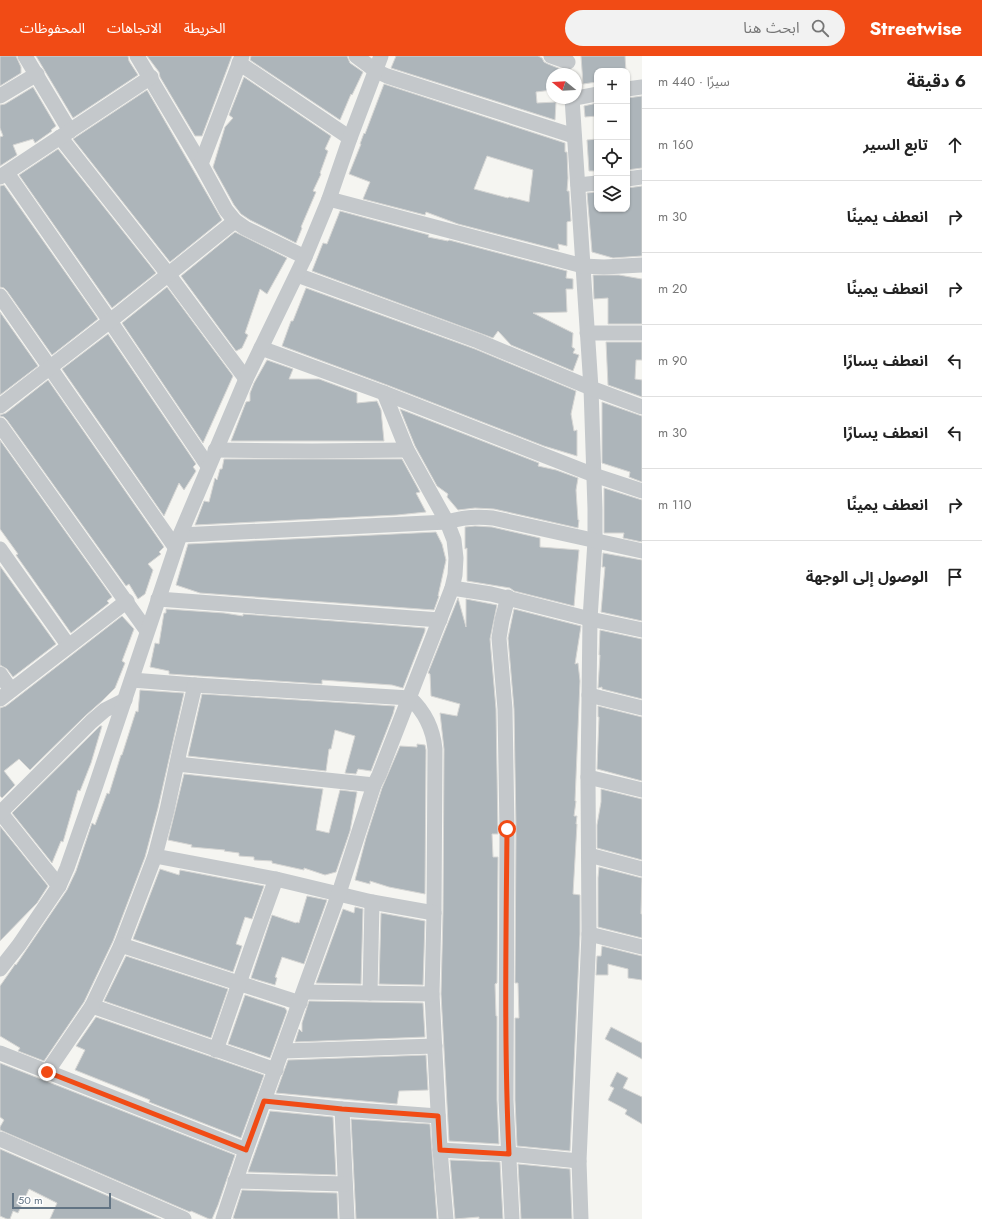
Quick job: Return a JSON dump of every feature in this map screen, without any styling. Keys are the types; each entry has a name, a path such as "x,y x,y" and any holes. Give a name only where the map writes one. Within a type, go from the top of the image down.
{"street":[{"path":"25,56 36,74 65,134 246,379"},
{"path":"137,56 202,164 226,210 235,221 245,228 305,257"},
{"path":"356,56 376,71 386,76 574,136"},
{"path":"0,969 19,945 59,886 67,868 132,680 177,541 246,379 305,257 329,199 381,56"},
{"path":"551,56 568,64"},
{"path":"202,164 241,60 350,138"},
{"path":"0,96 36,74"},
{"path":"151,77 3,175 110,321 208,466"},
{"path":"630,89 642,87"},
{"path":"582,96 594,94"},
{"path":"573,104 574,136 588,333 594,475 594,541 590,619 588,777 589,934 580,1161 581,1219"},
{"path":"630,179 642,177"},
{"path":"578,185 594,183"},
{"path":"329,199 583,266 604,268 642,264"},
{"path":"0,406 110,321 235,221"},
{"path":"297,275 478,341 591,388 642,407"},
{"path":"0,296 177,541"},
{"path":"588,333 642,333"},
{"path":"261,348 384,393 594,475 642,491"},
{"path":"222,1219 339,893 374,785 410,698 452,588 455,575 456,558 454,540 447,522 407,450 384,393"},
{"path":"0,425 147,631"},
{"path":"215,450 407,450"},
{"path":"177,541 447,522 462,517 476,516 493,518 642,551"},
{"path":"0,549 68,645"},
{"path":"452,588 508,597 590,619 642,630"},
{"path":"508,597 499,638 505,709 507,829 506,1100 512,1219"},
{"path":"158,599 440,620"},
{"path":"0,674 6,694 127,601"},
{"path":"132,680 195,686 410,698 424,714 433,735 435,749 432,994 440,1150 446,1219"},
{"path":"47,1072 92,1006 121,946 155,856 195,686"},
{"path":"589,695 642,708"},
{"path":"59,886 0,813 91,722 105,710 125,700"},
{"path":"177,764 374,785"},
{"path":"588,777 642,790"},
{"path":"589,855 642,869"},
{"path":"155,856 276,878 372,902 434,913"},
{"path":"216,1050 276,878"},
{"path":"370,993 372,902"},
{"path":"589,934 642,947"},
{"path":"121,946 240,983 302,998 370,993 432,994"},
{"path":"92,1006 276,1070"},
{"path":"283,1051 435,1046"},
{"path":"0,1053 246,1150"},
{"path":"264,1101 342,1109 438,1116"},
{"path":"342,1109 347,1219"},
{"path":"0,1139 184,1219"},
{"path":"440,1150 509,1154 580,1161"},
{"path":"235,1181 345,1184"}],"building":[{"path":"0,56 16,56 21,67 21,73 0,86"},
{"path":"36,56 128,56 129,61 138,75 73,118"},
{"path":"147,56 232,56 202,136 195,136 160,77 159,72"},
{"path":"251,56 347,56 350,63 363,72 352,95 351,94 340,120 250,60"},
{"path":"396,56 538,56 542,58 544,62 558,68 546,68 546,91 536,92 537,103 556,104 555,120 391,68"},
{"path":"581,56 625,56 626,68 594,68 594,82 583,84"},
{"path":"244,77 331,136 325,149 328,151 320,173 321,174 313,191 316,192 296,243 241,214 234,205 213,167 225,127 233,118 229,115"},
{"path":"384,84 565,143 565,152 567,152 567,191 569,191 571,221 567,222 567,246 558,244 559,250 458,224 426,212 425,215 363,199 370,182 349,174 364,133 365,134","holes":["487,156 533,170 529,202 474,189"]},
{"path":"33,87 56,126 51,130 52,131 35,143 33,139 13,145 17,155 0,166 0,137 3,136 0,128 0,105 5,104"},
{"path":"147,90 222,220 170,262 73,139"},
{"path":"642,96 642,168 630,170 630,104 630,98"},
{"path":"594,104 594,116 585,117 584,106"},
{"path":"594,139 594,171 589,171 587,140"},
{"path":"58,149 156,273 112,308 19,175"},
{"path":"4,185 98,319 52,355 7,291 0,287 0,186"},
{"path":"642,186 642,256 613,258 592,252 587,193 594,192 594,212 630,212 630,188"},
{"path":"340,211 429,235 428,237 449,240 567,271 566,278 573,279 573,289 566,289 567,312 533,313 573,333 572,347 575,349 573,353 579,355 573,371 511,345 498,331 493,338 312,271 323,243 327,244"},
{"path":"235,232 287,258 267,294 260,289 245,333 248,335 242,348 236,351 181,276"},
{"path":"593,275 619,275 642,279 642,324 608,324 608,298 594,299"},
{"path":"167,287 233,376 203,443 122,323"},
{"path":"306,288 475,349 576,391 571,414 574,431 577,430 577,456 544,446 282,346 291,321 293,321"},
{"path":"0,312 38,366 0,395"},
{"path":"108,334 196,464 193,467 196,471 184,490 179,483 164,516 62,369"},
{"path":"606,342 642,342 642,360 636,360 635,379 642,380 642,397 608,385"},
{"path":"267,360 293,369 289,379 319,379 357,393 357,403 377,401 381,410 384,441 231,441 246,402 250,401 250,393 254,383"},
{"path":"48,380 164,547 159,552 161,554 148,564 153,570 145,594 138,599 129,584 126,586 7,420 0,416"},
{"path":"602,402 642,416 642,482 629,477 630,472 602,463"},
{"path":"400,409 539,463 538,466 556,470 578,478 576,490 579,520 578,528 494,509 475,508 458,510 447,497 448,494 437,486 415,446"},
{"path":"0,440 112,597 107,601 109,603 71,633 16,555 18,554 0,529"},
{"path":"224,459 402,459 420,492 416,493 426,512 397,515 195,525 204,501 209,502 215,478 217,480 220,469 222,469"},
{"path":"604,488 642,500 642,542 623,538 624,533 604,533"},
{"path":"465,527 492,527 540,538 540,547 579,550 574,606 514,591 510,588 467,581 467,548 465,549"},
{"path":"436,532 442,544 446,560 439,596 434,610 200,593 176,585 188,544"},
{"path":"603,553 642,560 642,621 601,612 605,567 602,567"},
{"path":"0,566 56,644 13,677 7,669 0,665"},
{"path":"458,598 466,627 466,599 497,605 490,639 496,709 498,834 492,834 493,857 498,857 497,983 495,984 499,1144 449,1141 441,994 444,749 440,713 457,716 460,704 431,696 430,674 428,673"},
{"path":"166,609 224,613 243,616 243,614 425,628 425,631 403,688 392,685 322,680 322,684 169,674 169,671 150,667 155,643 159,644"},
{"path":"514,609 581,626 575,664 578,663 580,681 576,801 574,816 577,816 577,824 573,894 580,895 580,934 570,1151 517,1146 515,1100 515,1018 519,1018 518,983 515,983 516,829 514,709 508,638"},
{"path":"122,616 134,629 122,661 125,663 115,688 30,770 19,759 4,771 15,785 2,798 0,796 0,708 6,706"},
{"path":"600,630 642,639 642,699 602,689 602,687 598,688"},
{"path":"140,690 184,693 158,808 145,857 113,941 84,1002 44,1061 18,1051 20,1048 0,1036 0,986 67,890 76,871 92,823 95,825 107,793 109,794 136,711 138,712"},
{"path":"202,694 395,706 371,771 358,769 356,774 345,773 355,736 335,730 331,749 329,749 326,771 188,756"},
{"path":"598,706 642,717 642,781 597,769"},
{"path":"100,726 102,726 91,763 80,791 78,790 63,842 61,841 52,863 12,813"},
{"path":"417,744 425,745 426,750 425,894 389,887 370,881 370,884 355,880 366,838 382,788 400,746 417,747"},
{"path":"184,774 323,789 316,830 329,833 340,790 357,792 350,831 336,872 325,875 304,868 304,870 272,863 272,861 254,860 254,857 239,856 239,853 224,851 225,850 191,847 192,845 168,840"},
{"path":"601,789 642,799 642,860 597,848 597,825 601,802"},
{"path":"0,826 48,886 37,903 0,941"},
{"path":"599,867 642,878 642,938 598,927"},
{"path":"160,869 179,875 180,870 264,886 252,919 245,917 236,944 242,946 233,972 133,939"},
{"path":"307,896 327,900 304,964 282,957 275,977 277,978 275,985 251,978 272,915 299,923"},
{"path":"355,907 363,909 361,984 316,983 343,909 354,913"},
{"path":"381,913 425,921 423,985 379,984"},
{"path":"602,946 642,956 642,980 628,978 628,969 608,964 608,975 596,975 597,956 601,956"},
{"path":"126,956 228,989 211,1038 104,1001"},
{"path":"245,995 285,1008 287,1011 270,1058 228,1044"},
{"path":"309,1001 423,1003 425,1037 295,1042 299,1029 302,1032 302,1023"},
{"path":"96,1017 264,1075 241,1138 149,1102 150,1100 75,1070 85,1050 76,1046"},
{"path":"611,1027 642,1043 642,1059 605,1039"},
{"path":"426,1055 428,1090 399,1091 397,1104 276,1093 288,1060"},
{"path":"0,1063 235,1155 212,1219 191,1211 190,1212 0,1130 4,1120 0,1117"},
{"path":"617,1072 628,1078 623,1088 642,1097 642,1124 625,1114 627,1110 608,1100 614,1088 610,1086"},
{"path":"270,1111 333,1117 336,1175 248,1172"},
{"path":"351,1119 430,1124 437,1219 356,1219"},
{"path":"0,1149 161,1219 50,1219 57,1203 29,1189 18,1213 13,1211 10,1219 0,1216"},
{"path":"450,1160 500,1162 503,1219 479,1219 479,1217 455,1219"},
{"path":"518,1164 570,1169 572,1219 521,1219"},
{"path":"242,1190 337,1193 338,1219 235,1219 233,1218"}],"route":[{"path":"47,1072 246,1150 264,1101 342,1109 438,1116 440,1150 509,1154 506,1100 507,829"}]}
